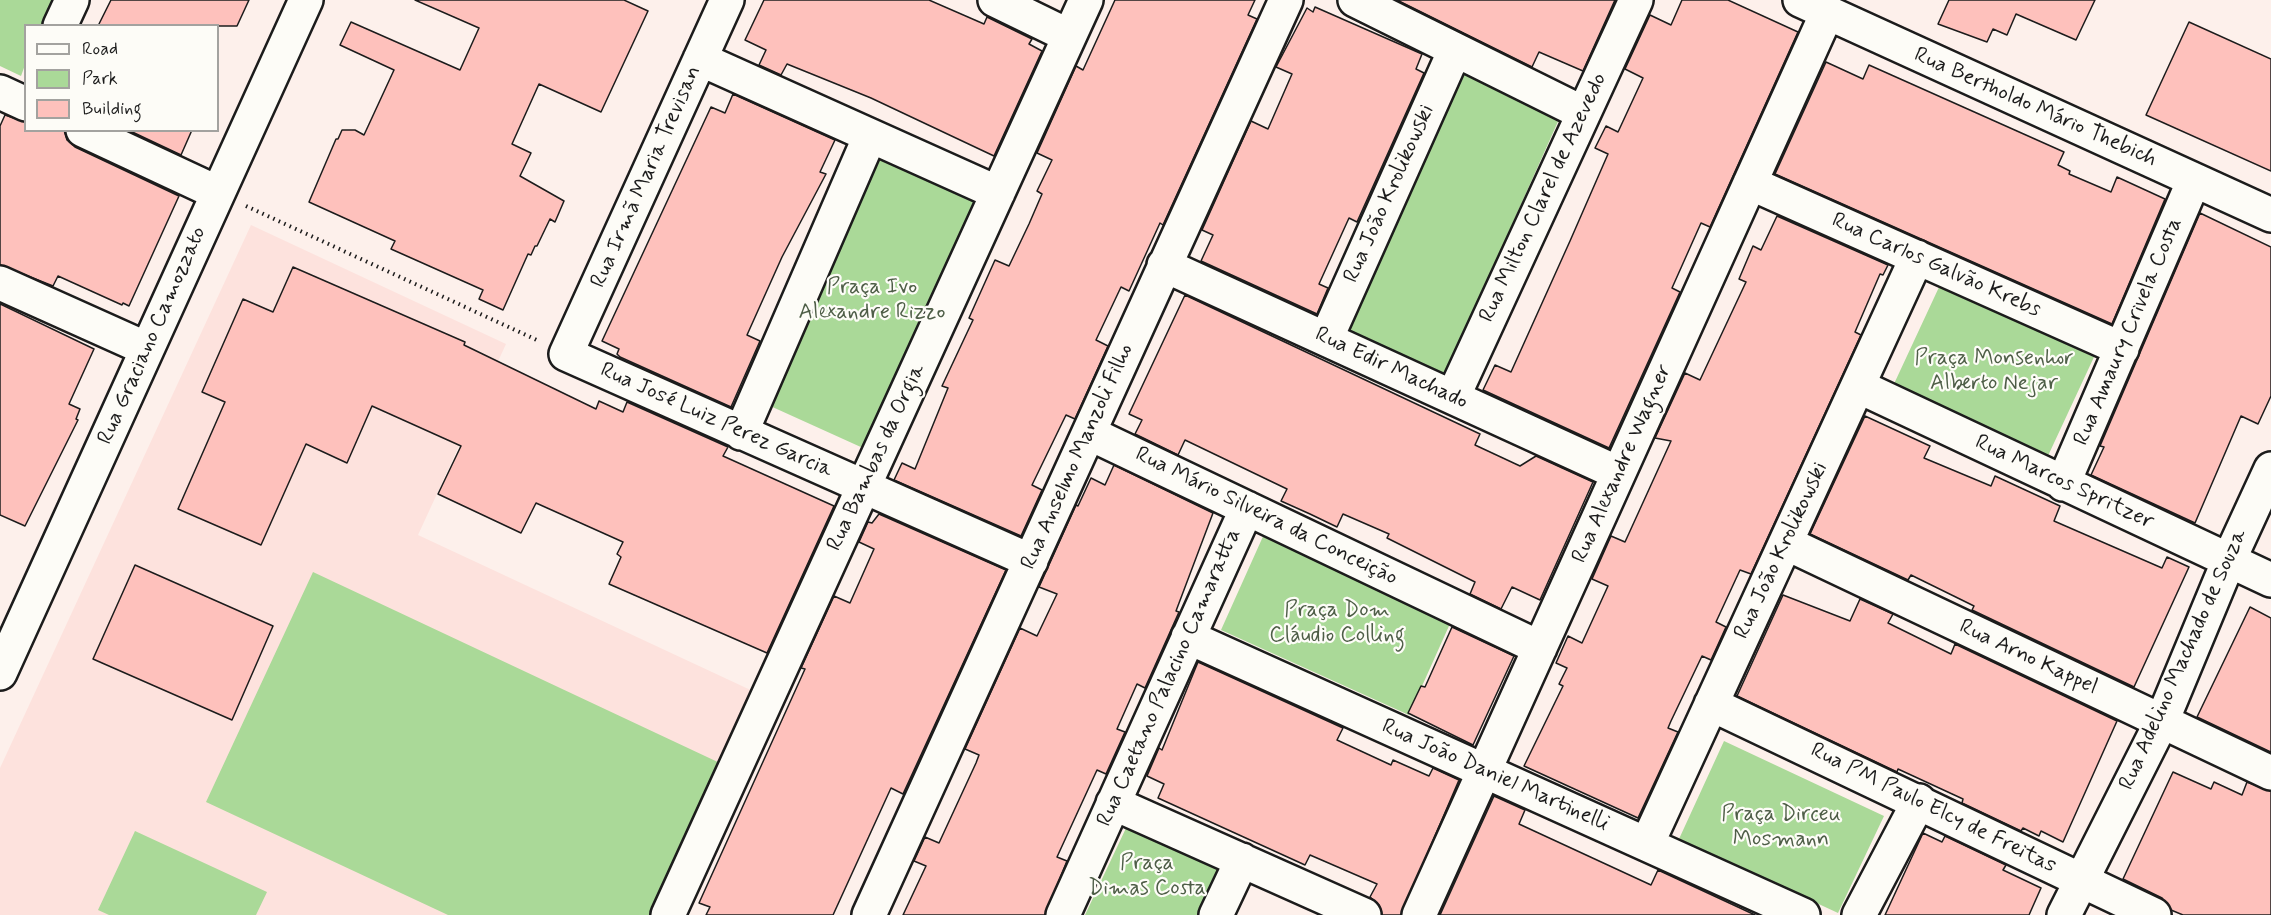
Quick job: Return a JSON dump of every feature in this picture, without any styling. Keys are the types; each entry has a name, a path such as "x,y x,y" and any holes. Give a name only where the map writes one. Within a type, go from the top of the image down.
{"street":[{"path":"61,24 72,0"},
{"name":"Rua Graciano Camozzato","path":"0,673 306,0"},
{"name":"Rua Irmã Maria Trevisan","path":"566,354 727,0"},
{"path":"995,0 1069,36"},
{"name":"Rua Bambas da Orgia","path":"668,915 1086,0"},
{"name":"Rua Anselmo Manzoli Filho","path":"869,915 1286,0"},
{"path":"1355,0 1583,113"},
{"name":"Rua Milton Clarel de Azevedo","path":"1454,397 1636,0"},
{"name":"Rua Bertholdo Mário Thebich","path":"1813,6 2271,215"},
{"name":"Rua Alexandre Wagner","path":"1419,915 1750,183 1813,6"},
{"name":"Rua João Krolikowski","path":"1326,339 1455,50"},
{"path":"700,59 998,193"},
{"path":"87,132 218,193"},
{"path":"741,433 870,136"},
{"name":"Rua Amaury Crivela Costa","path":"2063,484 2194,180"},
{"name":"Rua Carlos Galvão Krebs","path":"1750,183 2122,349"},
{"name":"Rua João Krolikowski","path":"1647,844 1917,257"},
{"name":"Rua Edir Machado","path":"1164,265 1618,473"},
{"path":"0,283 147,349"},
{"name":"Rua José Luiz Perez Garcia","path":"566,354 1031,561"},
{"name":"Rua Marcos Spritzer","path":"1858,386 2271,580"},
{"name":"Rua Mário Silveira da Conceição","path":"1089,433 1540,648"},
{"name":"Rua Adelino Machado de Souza","path":"2064,915 2162,721 2229,560 2271,469"},
{"name":"Rua Caetano Palacino Camaratta","path":"1063,915 1247,507"},
{"name":"Rua Arno Kappel","path":"1786,543 2271,773"},
{"name":"Rua João Daniel Martinelli","path":"1188,637 1803,915"},
{"name":"Rua PM Paulo Elcy de Freitas","path":"1712,704 2154,915"},
{"path":"1859,915 1919,801"},
{"path":"1113,803 1364,915"},
{"path":"1216,915 1242,860"}],"path":[{"path":"218,193 566,354"}],"shaded area":[{"path":"251,225 506,344 418,535 757,693 655,915 0,915 0,768"}],"green space":[{"path":"0,0 55,0 44,24 24,24 24,68 21,76 0,66"},
{"path":"1460,73 1560,117 1443,379 1344,334"},
{"name":"Praça Ivo Alexandre Rizzo","path":"880,155 976,198 863,448 768,405"},
{"name":"Praça Monsenhor Alberto Nejar","path":"1940,285 2094,357 2047,458 1893,386"},
{"name":"Praça Dom Cláudio Colling","path":"1265,532 1453,617 1409,715 1221,630"},
{"path":"313,572 722,764 651,915 448,915 206,802"},
{"name":"Praça Dirceu Mosmann","path":"1724,741 1884,816 1838,913 1679,839"},
{"name":"Praça Dimas Costa","path":"1127,826 1222,870 1201,915 1085,915"},
{"path":"135,831 267,892 256,915 109,915 98,910"}],"building":[{"path":"111,0 249,0 237,26 99,24"},
{"path":"415,0 624,0 648,11 601,112 539,84 512,144 531,153 520,176 564,201 555,222 550,219 537,246 531,255 528,254 503,310 479,299 483,290 391,249 395,241 309,202 336,139 342,130 355,130 364,135 394,70 340,45 351,22 460,70 479,28"},
{"path":"764,0 929,0 984,24 987,17 1032,39 1029,44 1042,51 994,156 871,98 787,64 781,75 759,65 766,50 745,40"},
{"path":"1115,0 1255,0 1248,15 1257,19 1163,225 1160,223 1129,291 1121,287 1096,340 1108,346 1075,419 1066,415 1032,485 1042,490 1021,536 894,480 902,463 915,469 948,388 942,386 973,320 969,318 995,260 1009,266 1029,224 1042,194 1037,191 1052,160 1037,153 1076,66 1083,70"},
{"path":"1397,0 1615,0 1583,71 1539,52 1532,67"},
{"path":"1682,0 1728,0 1798,32 1710,227 1701,223 1672,288 1680,292 1609,448 1483,390 1495,365 1511,372 1608,154 1595,148 1606,126 1618,132 1643,78 1625,69 1650,15 1671,25"},
{"path":"1949,0 2095,0 2076,40 2016,14 2007,35 1993,29 1987,42 1938,24"},
{"path":"1315,7 1422,54 1416,69 1424,73 1357,222 1349,218 1319,284 1328,288 1317,314 1201,261 1213,235 1202,230 1251,121 1268,129 1292,74 1276,67 1307,8 1313,12"},
{"path":"2189,22 2271,59 2271,171 2146,115"},
{"path":"1826,62 1863,79 1869,65 2064,152 2058,165 2070,171 2069,174 2111,192 2117,177 2165,199 2112,324 1775,174"},
{"path":"733,94 835,140 820,172 826,174 782,257 747,335 760,341 731,407 620,357 617,354 619,349 602,341 711,107 725,113"},
{"path":"5,115 24,121 24,132 65,132 67,140 75,147 179,196 129,306 123,303 122,305 58,276 53,286 0,265 0,126"},
{"path":"132,132 191,132 181,155"},
{"path":"2200,213 2271,247 2271,396 2258,424 2241,416 2195,523 2091,475 2104,447 2100,446"},
{"path":"1777,216 1888,265 1883,275 1880,274 1855,332 1861,335 1751,574 1740,570 1716,622 1726,627 1711,660 1702,656 1671,721 1668,728 1678,732 1638,818 1524,766 1563,686 1559,684 1567,668 1556,663 1568,636 1582,643 1608,586 1592,579 1611,536 1625,542 1671,441 1655,438 1685,373 1700,380 1746,282 1739,279 1753,246 1761,250"},
{"path":"293,267 465,342 464,345 596,409 599,401 623,412 627,402 728,447 723,456 834,506 767,653 609,584 621,557 617,554 623,542 536,503 521,533 438,494 461,446 372,406 347,463 306,444 261,545 178,509 225,402 202,392 243,299 273,312"},
{"path":"1185,295 1480,434 1475,445 1520,466 1536,456 1593,482 1540,600 1512,587 1501,609 1470,594 1475,582 1387,538 1389,534 1343,514 1337,527 1281,501 1287,489 1185,440 1178,455 1135,434 1142,420 1129,414"},
{"path":"0,304 94,349 69,404 80,409 76,419 78,420 25,526 0,515"},
{"path":"1865,416 1930,446 1924,458 1991,486 1995,476 2060,506 2054,521 2162,568 2167,557 2189,567 2134,687 1972,610 1974,606 1911,575 1908,580 1810,534"},
{"path":"1114,465 1213,513 1176,611 1179,612 1145,688 1137,684 1117,729 1125,732 1106,774 1097,770 1057,857 1067,861 1045,915 903,915 926,866 914,861 925,837 939,843 976,763 979,755 965,749 1020,628 1037,636 1057,594 1039,587 1076,505 1078,506 1091,478 1105,485"},
{"path":"879,514 1006,570 903,794 891,788 833,915 706,915 710,907 699,903 805,669 801,668 834,596 850,603 874,549 859,542 868,522 872,523"},
{"path":"135,565 273,626 232,720 93,659"},
{"path":"1783,595 1850,621 1860,599 1893,614 1888,623 1951,654 1955,644 2117,721 2063,842 2041,831 2039,836 2023,828 2021,831 1962,803 1963,799 1898,769 1897,772 1737,696"},
{"path":"2250,607 2271,618 2271,752 2197,717"},
{"path":"1452,627 1514,656 1473,745 1408,713 1421,686 1425,687"},
{"path":"1198,662 1343,728 1337,740 1391,765 1393,760 1429,776 1433,768 1459,780 1401,915 1382,915 1379,905 1370,897 1377,884 1310,855 1305,865 1158,798 1164,784 1147,776 1159,748 1162,750"},
{"path":"2173,772 2211,789 2214,782 2242,795 2247,782 2271,791 2271,915 2183,915 2171,910 2162,898 2123,879"},
{"path":"1494,796 1525,810 1519,824 1651,885 1658,870 1755,915 1440,915"},
{"path":"1923,833 1942,842 1945,836 2006,865 2003,870 2041,888 2029,915 1885,915"}]}
